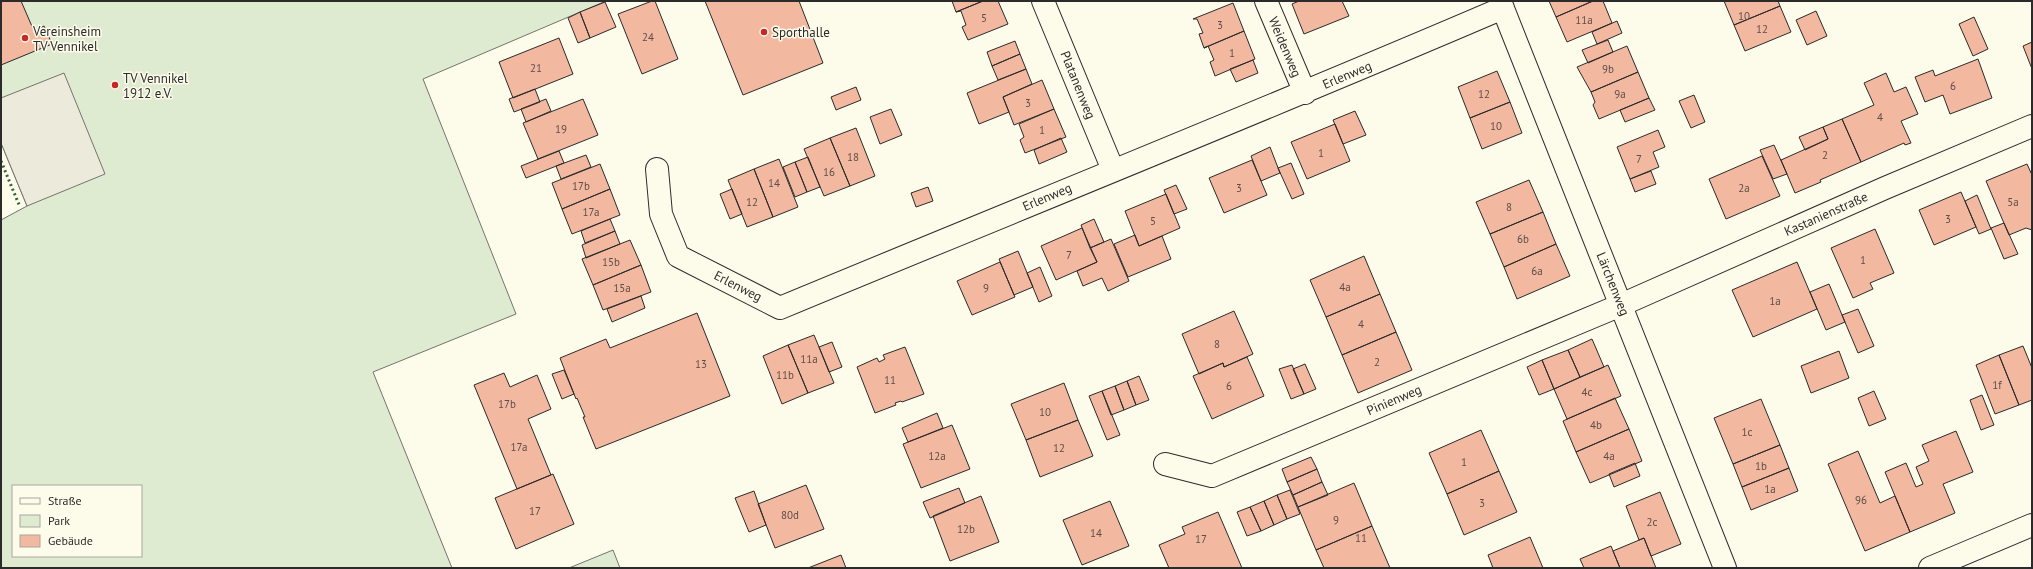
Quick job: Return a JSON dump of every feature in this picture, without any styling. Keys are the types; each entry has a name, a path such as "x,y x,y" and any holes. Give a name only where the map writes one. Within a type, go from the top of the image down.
{"street":[{"name":"Platanenweg","path":"1043,1 1113,170"},
{"name":"Weidenweg","path":"1266,1 1305,93"},
{"name":"Erlenweg","path":"658,168 661,214 678,256 780,308 1113,170 1305,93 1501,5"},
{"name":"Lärchenweg","path":"1501,5 1725,568"},
{"name":"Kastanienstraße","path":"1621,305 1878,191 2032,126"},
{"name":"Pinienweg","path":"1165,464 1212,476 1621,305"},
{"path":"1930,568 2032,525"}],"green space":[{"path":"1,1 606,1 423,79 516,314 373,372 452,568 1,568 1,220 27,206 1,143"},
{"path":"613,550 620,568 569,568"}],"shaded area":[{"path":"64,73 105,174 27,206 1,143 1,98"}],"building":[{"name":"Vereinsheim TV Vennikel","path":"1,1 21,1 34,31 44,26 52,44 1,65"},
{"path":"655,1 678,59 642,74 618,14"},
{"name":"Sporthalle","path":"705,1 799,1 823,63 743,95"},
{"path":"952,1 983,1 956,12"},
{"path":"983,1 998,1 1008,24 968,40 962,27 966,25 961,11 956,12"},
{"path":"1299,1 1342,1 1349,16 1304,34 1292,4"},
{"path":"1549,1 1593,1 1556,17"},
{"path":"1593,1 1603,1 1612,23 1567,42 1556,17"},
{"path":"1724,1 1778,1 1780,6 1734,25"},
{"path":"605,2 616,27 590,38 580,12"},
{"path":"1233,3 1244,31 1204,48 1199,34 1203,33 1197,19 1193,19"},
{"path":"1780,6 1791,32 1745,51 1734,25"},
{"path":"1816,11 1827,36 1807,45 1796,20"},
{"path":"580,12 590,38 578,43 568,18"},
{"path":"1974,17 1988,49 1973,56 1959,24"},
{"path":"1617,21 1622,33 1597,44 1592,32"},
{"path":"1244,31 1255,59 1215,76 1210,62 1214,60 1208,46"},
{"path":"559,38 573,74 513,98 499,62"},
{"path":"1608,40 1613,52 1588,63 1582,50"},
{"path":"1015,41 1020,54 992,66 987,52"},
{"path":"2032,42 2032,69 2023,46"},
{"path":"1627,46 1638,72 1591,92 1577,67"},
{"path":"1020,54 1026,69 998,80 992,66"},
{"path":"1978,59 1992,98 1950,114 1943,95 1925,102 1915,77 1933,70 1935,76"},
{"path":"1253,60 1258,73 1236,82 1230,69"},
{"path":"1026,69 1032,84 1003,97 1009,112 979,124 967,93"},
{"path":"1497,71 1510,102 1470,118 1458,87"},
{"path":"1638,72 1649,98 1599,119 1593,105 1595,102 1591,92"},
{"path":"1886,73 1894,92 1906,87 1918,114 1901,121 1911,143 1905,145 1904,143 1861,162 1842,119 1874,105 1864,83"},
{"path":"1042,80 1054,109 1014,125 1003,97"},
{"path":"856,87 861,100 836,110 831,97"},
{"path":"535,89 540,102 514,112 509,99"},
{"path":"1694,95 1705,122 1691,128 1679,101"},
{"path":"1649,98 1655,110 1625,122 1620,110"},
{"path":"546,99 551,111 526,122 521,109"},
{"path":"583,99 598,135 538,159 523,123"},
{"path":"1510,102 1522,133 1482,149 1470,118"},
{"path":"891,109 902,135 880,144 870,117"},
{"path":"1054,109 1066,137 1025,153 1020,140 1024,137 1019,124"},
{"path":"1355,111 1366,135 1343,144 1333,120"},
{"path":"1842,119 1861,162 1795,193 1781,160 1828,139 1823,127"},
{"path":"1335,124 1350,161 1307,179 1291,142"},
{"path":"1823,127 1828,139 1805,150 1799,137"},
{"path":"856,128 875,176 850,186 830,138"},
{"path":"1658,130 1665,147 1653,152 1659,167 1630,179 1617,147"},
{"path":"830,138 850,186 824,196 804,149"},
{"path":"1061,138 1067,152 1039,164 1034,150"},
{"path":"1774,145 1787,174 1773,179 1760,150"},
{"path":"1270,147 1280,173 1261,181 1251,156"},
{"path":"559,151 564,163 526,178 521,166"},
{"path":"586,155 591,167 561,179 556,166"},
{"path":"1762,156 1780,196 1726,219 1709,179"},
{"path":"808,157 820,187 807,192 795,162"},
{"path":"779,159 798,207 773,217 754,169"},
{"path":"1252,160 1267,195 1224,213 1209,178"},
{"path":"795,162 807,192 795,197 783,167"},
{"path":"1291,163 1304,194 1292,199 1278,168"},
{"path":"600,164 610,189 562,209 552,183"},
{"path":"2027,164 2032,175 2032,230 2026,228 2009,235 1986,181"},
{"path":"754,169 773,217 747,227 728,180"},
{"path":"1651,171 1656,184 1635,192 1630,179"},
{"path":"1529,180 1543,212 1490,234 1476,202"},
{"path":"1176,185 1187,209 1174,214 1164,190"},
{"path":"928,187 933,201 916,207 911,193"},
{"path":"610,189 620,215 572,234 562,209"},
{"path":"732,189 742,214 730,219 720,194"},
{"path":"1961,192 1976,227 1934,245 1919,210"},
{"path":"1166,194 1180,228 1139,246 1125,211"},
{"path":"1977,195 1991,229 1979,234 1965,201"},
{"path":"1543,212 1556,244 1504,267 1490,234"},
{"path":"610,219 615,231 585,243 581,231"},
{"path":"1094,219 1104,242 1090,248 1081,225"},
{"path":"2004,223 2018,254 2004,259 1991,228"},
{"path":"1082,228 1097,262 1056,280 1041,246"},
{"path":"1875,229 1894,273 1870,283 1873,289 1853,298 1831,248"},
{"path":"615,231 620,244 586,258 582,245"},
{"path":"1135,235 1139,246 1162,236 1171,259 1128,277 1114,244"},
{"path":"1111,239 1129,281 1108,291 1102,278 1083,286 1077,271 1097,262 1090,248"},
{"path":"630,240 641,265 593,285 582,259"},
{"path":"1556,244 1570,276 1517,299 1504,267"},
{"path":"1018,251 1033,287 1014,295 999,259"},
{"path":"1364,256 1380,294 1326,317 1310,280"},
{"path":"1000,262 1015,297 972,315 957,281"},
{"path":"1797,262 1817,309 1753,337 1732,290"},
{"path":"641,265 651,292 603,310 593,285"},
{"path":"1040,267 1052,296 1039,302 1027,273"},
{"path":"1829,284 1845,322 1826,330 1810,292"},
{"path":"1380,294 1396,332 1342,355 1326,317"},
{"path":"641,296 645,308 612,322 607,309"},
{"path":"1858,309 1874,346 1858,353 1842,315"},
{"path":"1234,311 1253,354 1224,367 1223,363 1199,374 1182,334"},
{"path":"697,313 730,396 596,449 583,417 585,417 577,398 576,399 560,358 606,339 610,348"},
{"path":"1396,332 1412,370 1358,393 1342,355"},
{"path":"814,335 834,383 808,393 788,345"},
{"path":"1592,339 1604,367 1580,377 1568,350"},
{"path":"832,342 842,367 829,372 819,347"},
{"path":"788,345 808,393 782,404 763,356"},
{"path":"2023,346 2032,368 2032,400 2019,405 1999,355"},
{"path":"905,347 924,394 895,403 896,405 875,413 857,367 877,358 879,362 885,359 883,355"},
{"path":"1568,350 1580,377 1554,389 1542,360"},
{"path":"1839,351 1849,378 1811,393 1801,366"},
{"path":"1999,355 2019,405 1995,414 1976,365"},
{"path":"1247,357 1264,396 1212,419 1193,376 1223,363 1224,367"},
{"path":"1542,360 1554,389 1539,395 1527,367"},
{"path":"1305,364 1316,389 1304,394 1293,369"},
{"path":"1292,365 1304,394 1291,399 1279,369"},
{"path":"1608,365 1621,396 1567,419 1554,389"},
{"path":"564,370 574,394 562,399 552,374"},
{"path":"504,373 510,387 537,375 551,409 528,419 551,475 517,489 474,385"},
{"path":"1139,376 1149,400 1136,405 1127,381"},
{"path":"1127,381 1136,405 1124,410 1115,386"},
{"path":"1064,383 1078,420 1026,440 1011,404"},
{"path":"1115,386 1124,410 1111,415 1102,391"},
{"path":"1102,391 1120,435 1107,440 1089,396"},
{"path":"1874,391 1886,419 1869,426 1858,398"},
{"path":"1982,395 1994,425 1981,430 1970,400"},
{"path":"1615,398 1629,429 1576,452 1563,421"},
{"path":"1761,399 1780,445 1733,464 1714,418"},
{"path":"937,413 943,428 908,442 902,428"},
{"path":"1078,420 1093,456 1040,477 1026,440"},
{"path":"952,425 970,469 921,488 903,444"},
{"path":"1629,429 1642,461 1590,483 1576,452"},
{"path":"1481,430 1499,471 1447,494 1429,453"},
{"path":"1956,431 1973,472 1943,484 1955,513 1910,532 1885,472 1906,463 1916,487 1923,484 1916,467 1929,461 1922,445"},
{"path":"1780,445 1789,468 1742,487 1733,464"},
{"path":"1858,451 1880,503 1895,496 1910,532 1865,551 1828,464"},
{"path":"1311,457 1317,469 1287,482 1282,469"},
{"path":"1635,463 1640,476 1614,487 1609,474"},
{"path":"1789,468 1798,491 1751,510 1742,487"},
{"path":"1317,469 1322,482 1293,495 1287,482"},
{"path":"1499,471 1517,512 1464,535 1447,494"},
{"path":"553,474 574,524 516,549 495,498"},
{"path":"1322,482 1328,495 1298,507 1293,495"},
{"path":"1354,483 1372,526 1316,550 1298,507"},
{"path":"806,485 824,529 775,548 758,504"},
{"path":"959,488 965,503 930,518 923,502"},
{"path":"1290,490 1300,514 1287,519 1277,495"},
{"path":"754,491 766,525 749,532 735,498"},
{"path":"1660,492 1681,544 1651,556 1644,538 1639,540 1626,506"},
{"path":"1277,495 1287,519 1274,525 1264,501"},
{"path":"981,496 999,542 950,561 933,516"},
{"path":"1110,501 1129,546 1082,565 1063,520"},
{"path":"1264,501 1274,525 1261,531 1250,507"},
{"path":"1250,507 1261,531 1247,536 1237,512"},
{"path":"1218,512 1242,568 1169,568 1159,545 1185,534 1182,527"},
{"path":"1372,526 1390,568 1324,568 1316,550"},
{"path":"1530,537 1543,568 1493,568 1488,555"},
{"path":"1644,538 1656,568 1620,568 1613,551"},
{"path":"1611,546 1620,568 1584,568 1580,559"},
{"path":"841,555 846,568 808,568"}],"hedge":[{"path":"1,161 20,207"}],"place":[{"name":"Sporthalle","path":"764,32"},
{"name":"Vereinsheim TV Vennikel","path":"25,38"},
{"name":"TV Vennikel 1912 e.V.","path":"115,85"}]}
